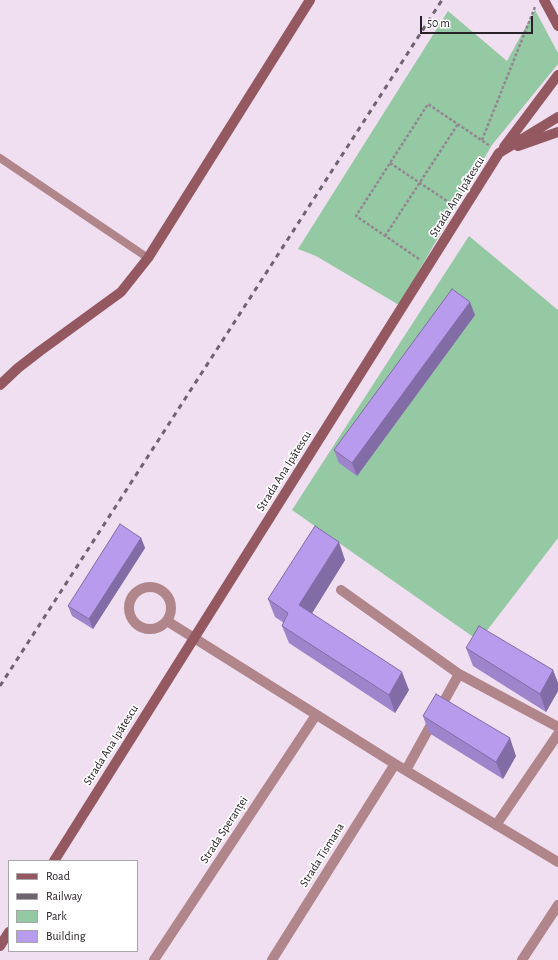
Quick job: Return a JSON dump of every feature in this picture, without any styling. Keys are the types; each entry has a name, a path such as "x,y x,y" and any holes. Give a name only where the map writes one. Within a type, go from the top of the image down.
{"street":[{"path":"0,385 40,350 121,292 148,258 310,0"},
{"path":"544,0 558,26"},
{"path":"499,152 558,75"},
{"name":"Strada Ana Ipătescu","path":"55,860 429,266 499,152 558,117"},
{"path":"499,152 558,132"},
{"path":"151,587 164,591 168,596 172,609 167,621 154,629 140,627 130,616 130,601 134,595 144,588 151,587"},
{"path":"341,590 459,674 558,727"},
{"path":"167,621 193,639 395,764 558,862"},
{"path":"406,770 459,674"},
{"name":"Strada Speranței","path":"154,960 316,715"},
{"path":"496,825 558,734"},
{"name":"Strada Tismana","path":"272,960 395,764"},
{"path":"522,960 558,905"},
{"path":"0,946 8,934"}],"lane":[{"path":"0,158 148,258"}],"path":[{"path":"482,140 538,0"},
{"path":"429,266 356,216 428,104 499,152"},
{"path":"386,236 458,124"},
{"path":"390,163 462,212"}],"green space":[{"path":"535,10 558,53 558,64 492,145 399,305 316,256 298,249 448,11 507,61"},
{"path":"469,236 558,310 558,538 479,641 292,510"}],"building":[{"path":"452,289 470,302 352,463 334,450"},
{"path":"120,524 141,538 89,619 68,606"},
{"path":"315,526 339,542 299,605 402,672 389,695 282,626 288,613 268,599"},
{"path":"479,626 553,670 540,694 466,648"},
{"path":"436,694 510,738 496,762 423,716"}],"railway":[{"path":"0,686 442,0"}]}
